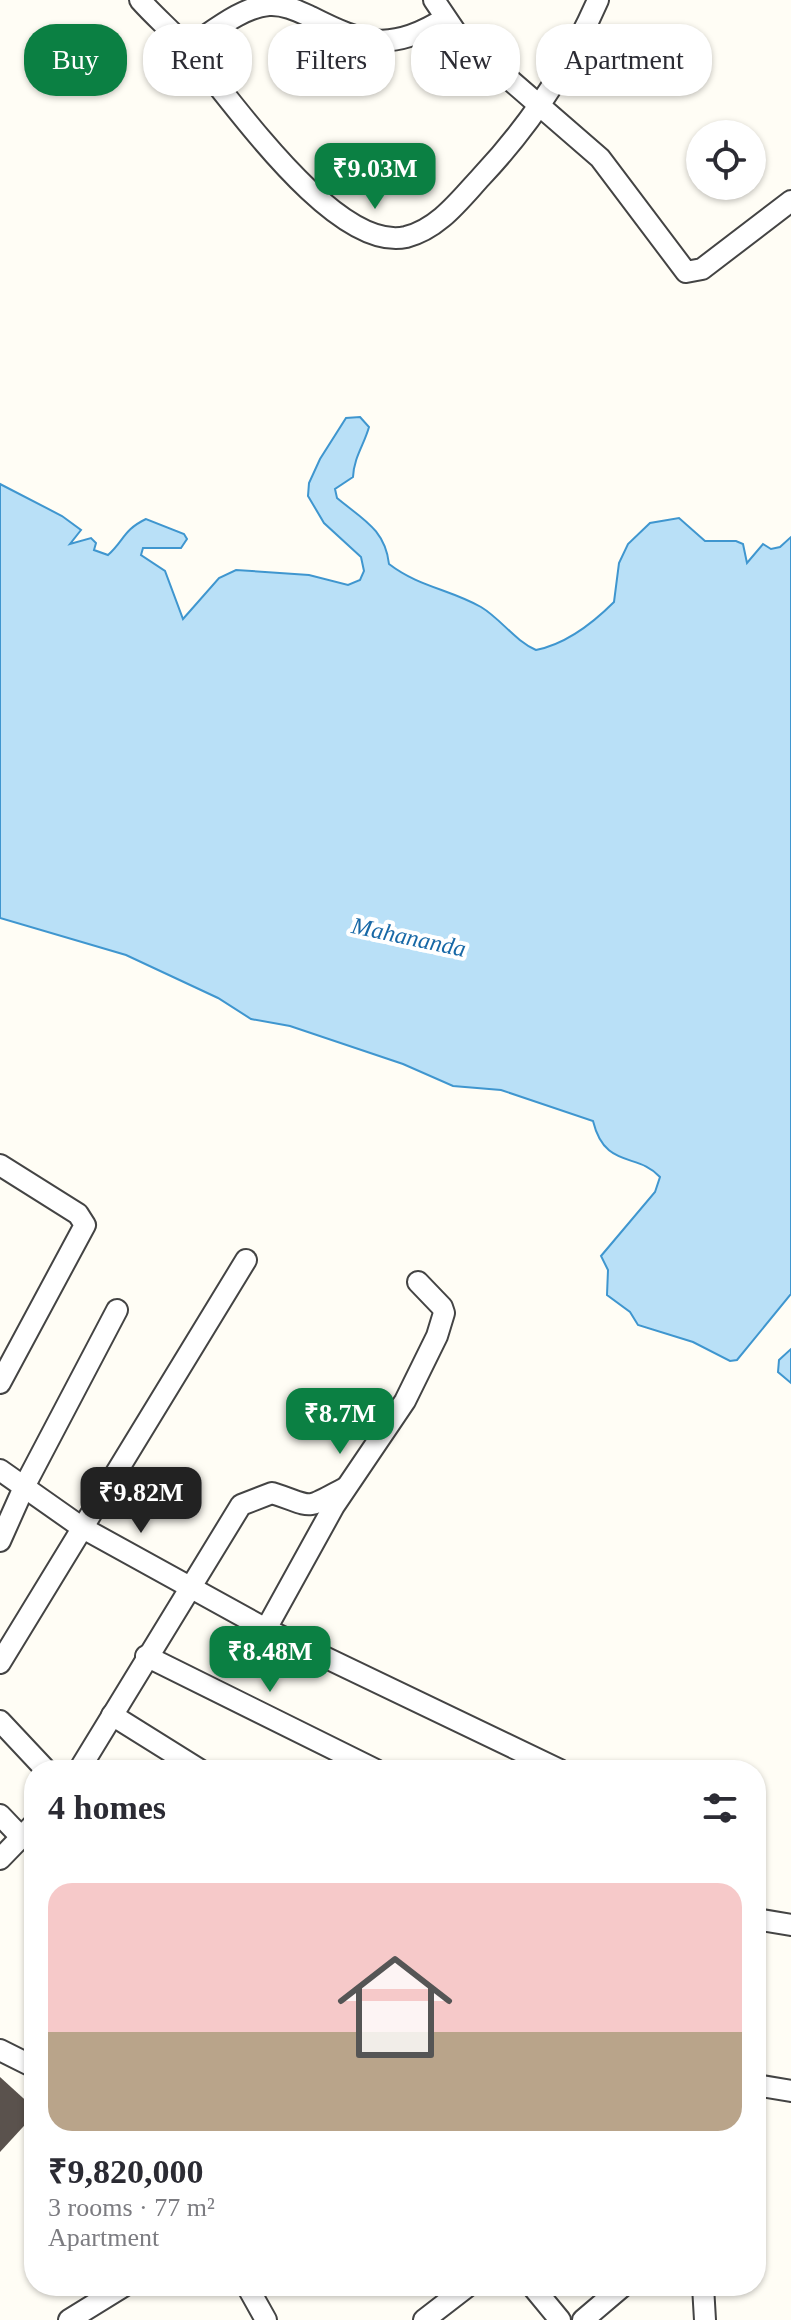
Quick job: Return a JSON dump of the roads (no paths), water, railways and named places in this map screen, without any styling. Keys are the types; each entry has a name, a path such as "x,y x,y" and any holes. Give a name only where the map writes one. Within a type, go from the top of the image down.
{"street":[{"path":"140,0 164,24"},
{"path":"434,0 444,19 600,158 686,272 702,269 791,201"},
{"path":"225,96 276,159 324,203 354,224 384,236 404,237 431,226 447,214 504,152 539,105 598,0"},
{"path":"227,24 250,10 280,5 338,31 382,43 403,40 444,19"},
{"path":"0,1165 78,1214 85,1225 0,1383"},
{"path":"0,1663 246,1260"},
{"path":"266,1629 345,1488 405,1401 440,1328 442,1307 418,1282"},
{"path":"0,1541 25,1485 117,1310"},
{"path":"0,1470 81,1527 266,1629 535,1760"},
{"path":"85,1760 236,1512 250,1499 272,1493 307,1506 345,1488"},
{"path":"146,1656 356,1760"},
{"path":"112,1715 184,1760"},
{"path":"0,1721 37,1760"},
{"path":"0,1815 24,1829"},
{"path":"0,1859 24,1835"},
{"path":"766,1921 791,1925"},
{"path":"0,2050 24,2062"},
{"path":"766,2087 791,2091"},
{"path":"69,2320 108,2296"},
{"path":"253,2296 266,2320"},
{"path":"424,2320 455,2296"},
{"path":"540,2296 560,2320"},
{"path":"583,2320 611,2296"},
{"path":"704,2296 705,2320"}],"water":[{"name":"Mahananda","path":"360,417 369,427 353,477 335,489 337,498 377,533 387,552 389,564 412,578 481,607 536,650 578,632 614,602 619,563 628,544 650,523 679,518 705,541 736,541 743,544 747,563 763,544 771,549 780,547 791,537 791,1294 737,1360 730,1361 693,1342 638,1325 630,1312 607,1295 608,1270 601,1256 655,1192 660,1177 651,1169 614,1154 605,1147 593,1121 501,1090 453,1086 403,1064 290,1026 251,1019 218,998 126,955 0,918 0,484 62,516 81,530 70,544 91,538 96,543 94,550 108,555 128,532 146,519 184,534 187,539 181,548 143,548 141,555 165,571 183,619 219,578 236,570 309,575 348,585 360,580 364,571 361,557 324,523 308,496 309,483 320,459 346,418"},
{"path":"791,1349 791,1383 778,1372 779,1360"}]}
